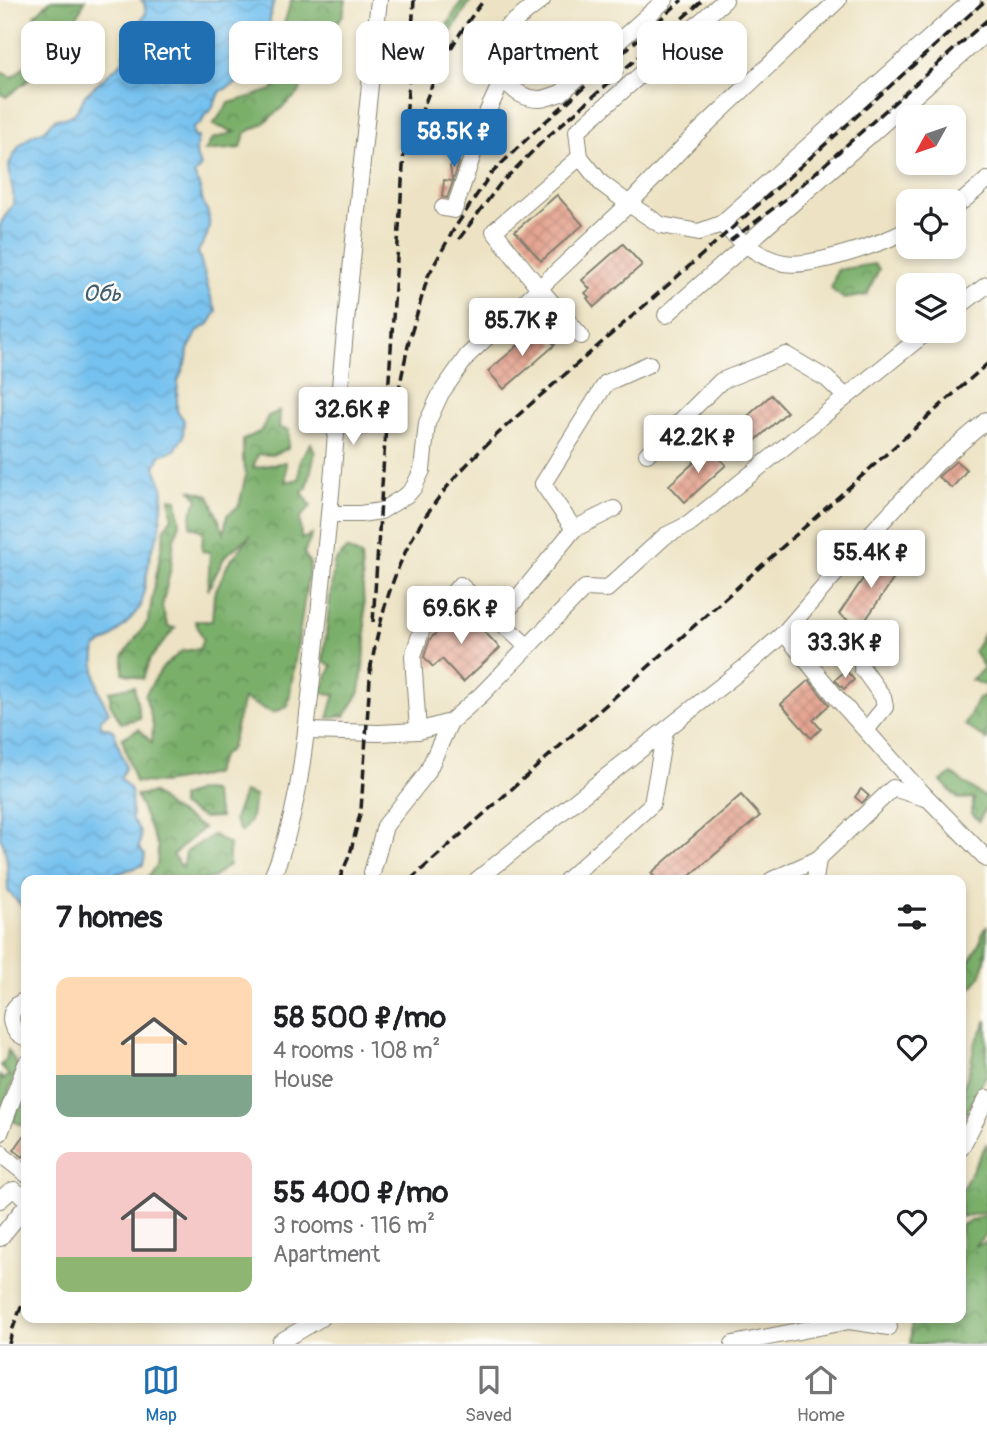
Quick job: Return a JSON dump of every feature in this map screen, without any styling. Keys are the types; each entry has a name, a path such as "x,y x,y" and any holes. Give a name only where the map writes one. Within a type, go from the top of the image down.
{"street":[{"path":"273,875 292,817 307,730 379,0"},
{"path":"515,21 542,0"},
{"path":"623,38 665,0"},
{"path":"725,0 577,131 580,157 601,183 661,225 699,232 721,224 972,0"},
{"path":"330,514 381,511 408,494 422,470 427,423 448,382 468,355 629,204 691,139 838,0"},
{"path":"666,315 987,32"},
{"path":"443,208 454,210 500,84"},
{"path":"509,84 519,94 540,99 561,93 571,84"},
{"path":"580,157 494,231 581,336"},
{"path":"966,198 987,180"},
{"path":"721,224 763,255 784,263 805,263 859,250 896,235"},
{"path":"966,301 987,285"},
{"path":"307,730 379,733 418,731 450,722 481,695 585,588 607,589 664,536 690,524 913,343"},
{"path":"647,454 721,381 786,355 827,379 846,397"},
{"path":"574,529 543,484 606,383 649,364"},
{"path":"483,875 749,664 784,633 861,544 937,463 987,420"},
{"path":"499,621 574,529 614,509"},
{"path":"418,731 413,656 422,629 460,585 528,647"},
{"path":"784,633 866,730 987,859"},
{"path":"862,668 883,696 885,707 866,730"},
{"path":"372,873 385,826 428,774 450,722"},
{"path":"574,875 652,804 665,731"},
{"path":"783,875 818,859 893,788 928,798"},
{"path":"816,875 818,859"},
{"path":"21,1002 6,1018 21,1035"},
{"path":"0,1133 21,1077"},
{"path":"966,1138 987,1098"},
{"path":"0,1152 21,1170"},
{"path":"0,1200 14,1190 21,1195"},
{"path":"0,1238 21,1212"},
{"path":"280,1342 312,1323"},
{"path":"741,1343 839,1323"},
{"path":"887,1344 890,1323"}],"green space":[{"path":"51,0 85,0 76,21 57,21 60,16 52,21 35,21 35,15"},
{"path":"291,0 346,0 343,15 338,21 285,21"},
{"path":"462,0 471,0 449,36 449,22"},
{"path":"21,70 23,84 6,97 0,93 0,72 13,77"},
{"path":"275,84 302,84 299,93 263,124 245,133 241,148 205,151 212,139 235,132 213,125 229,103 272,90"},
{"path":"874,264 879,269 867,295 844,299 831,289 837,270"},
{"path":"280,411 279,428 289,430 288,449 271,455 258,454 253,468 286,462 286,482 299,479 300,459 311,443 315,453 307,488 302,492 311,506 300,518 301,539 312,535 304,553 310,564 288,706 273,713 243,699 231,748 221,757 214,774 162,783 135,782 122,738 139,729 152,743 153,724 145,695 163,667 182,651 199,649 203,639 195,621 212,621 214,594 228,564 251,535 225,556 208,590 210,552 202,551 203,531 190,526 192,510 198,499 191,490 209,495 224,533 227,515 239,506 246,474 243,440 261,431 268,416"},
{"path":"170,498 177,500 180,524 174,539 162,607 168,627 175,628 150,659 143,679 123,673 123,656 148,621 165,528 172,517"},
{"path":"346,549 361,556 366,641 360,692 345,716 328,718 335,694 320,693 332,666 323,661 334,563"},
{"path":"985,631 987,686 971,680 984,668 974,651"},
{"path":"134,686 140,718 121,723 110,703 110,691"},
{"path":"987,695 987,740 965,725 978,698"},
{"path":"952,774 987,799 987,806 979,821 971,813 974,798 958,799 941,781"},
{"path":"200,790 212,791 220,817 203,818 181,806 181,797"},
{"path":"244,792 255,796 250,821 241,833 234,820"},
{"path":"153,793 170,808 203,828 173,855 183,868 186,852 213,835 229,844 229,865 217,875 149,875 157,865 158,847 136,795"},
{"path":"987,927 984,966 981,975 966,991 966,968"},
{"path":"987,1020 987,1074 966,1113 966,1080 975,1044"},
{"path":"8,1050 18,1066 0,1116 0,1076 2,1079 9,1076 1,1065 6,1060"},
{"path":"21,1099 21,1125 13,1121"},
{"path":"987,1143 987,1212 966,1216 966,1182"},
{"path":"987,1214 987,1234 974,1246 987,1242 987,1344 910,1344 912,1323 966,1323 966,1223"}],"water":[{"name":"Обь","path":"141,0 274,0 270,21 229,21 229,84 235,84 221,91 211,110 201,123 193,128 194,137 198,137 196,156 201,166 194,175 209,219 208,233 198,251 217,311 209,324 198,331 188,350 187,360 178,381 177,411 184,420 183,437 175,450 160,455 155,467 163,488 162,507 159,532 151,552 141,606 109,640 96,647 96,681 109,712 100,720 101,726 113,730 126,767 120,778 131,790 132,820 140,832 139,848 145,855 143,865 114,875 21,875 21,905 8,891 6,857 0,837 0,226 13,204 9,164 19,146 32,135 45,130 55,119 74,114 85,95 97,84 105,84 105,77 119,65 119,84 215,84 215,21 140,21 146,13"}],"building":[{"path":"460,136 465,138 465,148 460,150 455,148 453,143 455,138"},
{"path":"458,160 454,178 452,179 450,167"},
{"path":"444,180 453,181 447,198 442,197"},
{"path":"557,195 583,225 541,261 515,231"},
{"path":"623,244 642,265 594,307 585,293 590,289 582,280"},
{"path":"540,327 555,345 504,389 488,371"},
{"path":"771,395 787,412 746,449 730,432"},
{"path":"710,448 726,465 685,502 669,485"},
{"path":"956,461 967,470 952,488 938,477"},
{"path":"882,551 903,565 860,628 839,614"},
{"path":"462,608 500,648 463,682 442,659 433,667 424,657 430,639"},
{"path":"846,670 854,680 844,689 835,680"},
{"path":"809,680 829,705 813,720 821,729 811,738 781,704"},
{"path":"861,789 869,796 862,803 855,797"},
{"path":"741,795 760,816 691,875 651,873"},
{"path":"21,1140 21,1155 14,1150"}],"railway":[{"path":"373,622 414,0"},
{"path":"412,146 431,87 449,51 484,0"},
{"path":"395,408 409,341 428,276 454,229 490,175 536,130 682,0"},
{"path":"459,239 500,184 545,139 703,0"},
{"path":"370,671 384,609 397,570 427,514 466,466 509,423 687,268 986,0"},
{"path":"730,241 787,198 987,20"},
{"path":"416,875 987,364"},
{"path":"341,875 350,854 361,810 371,664"},
{"path":"9,1344 21,1307"}]}
